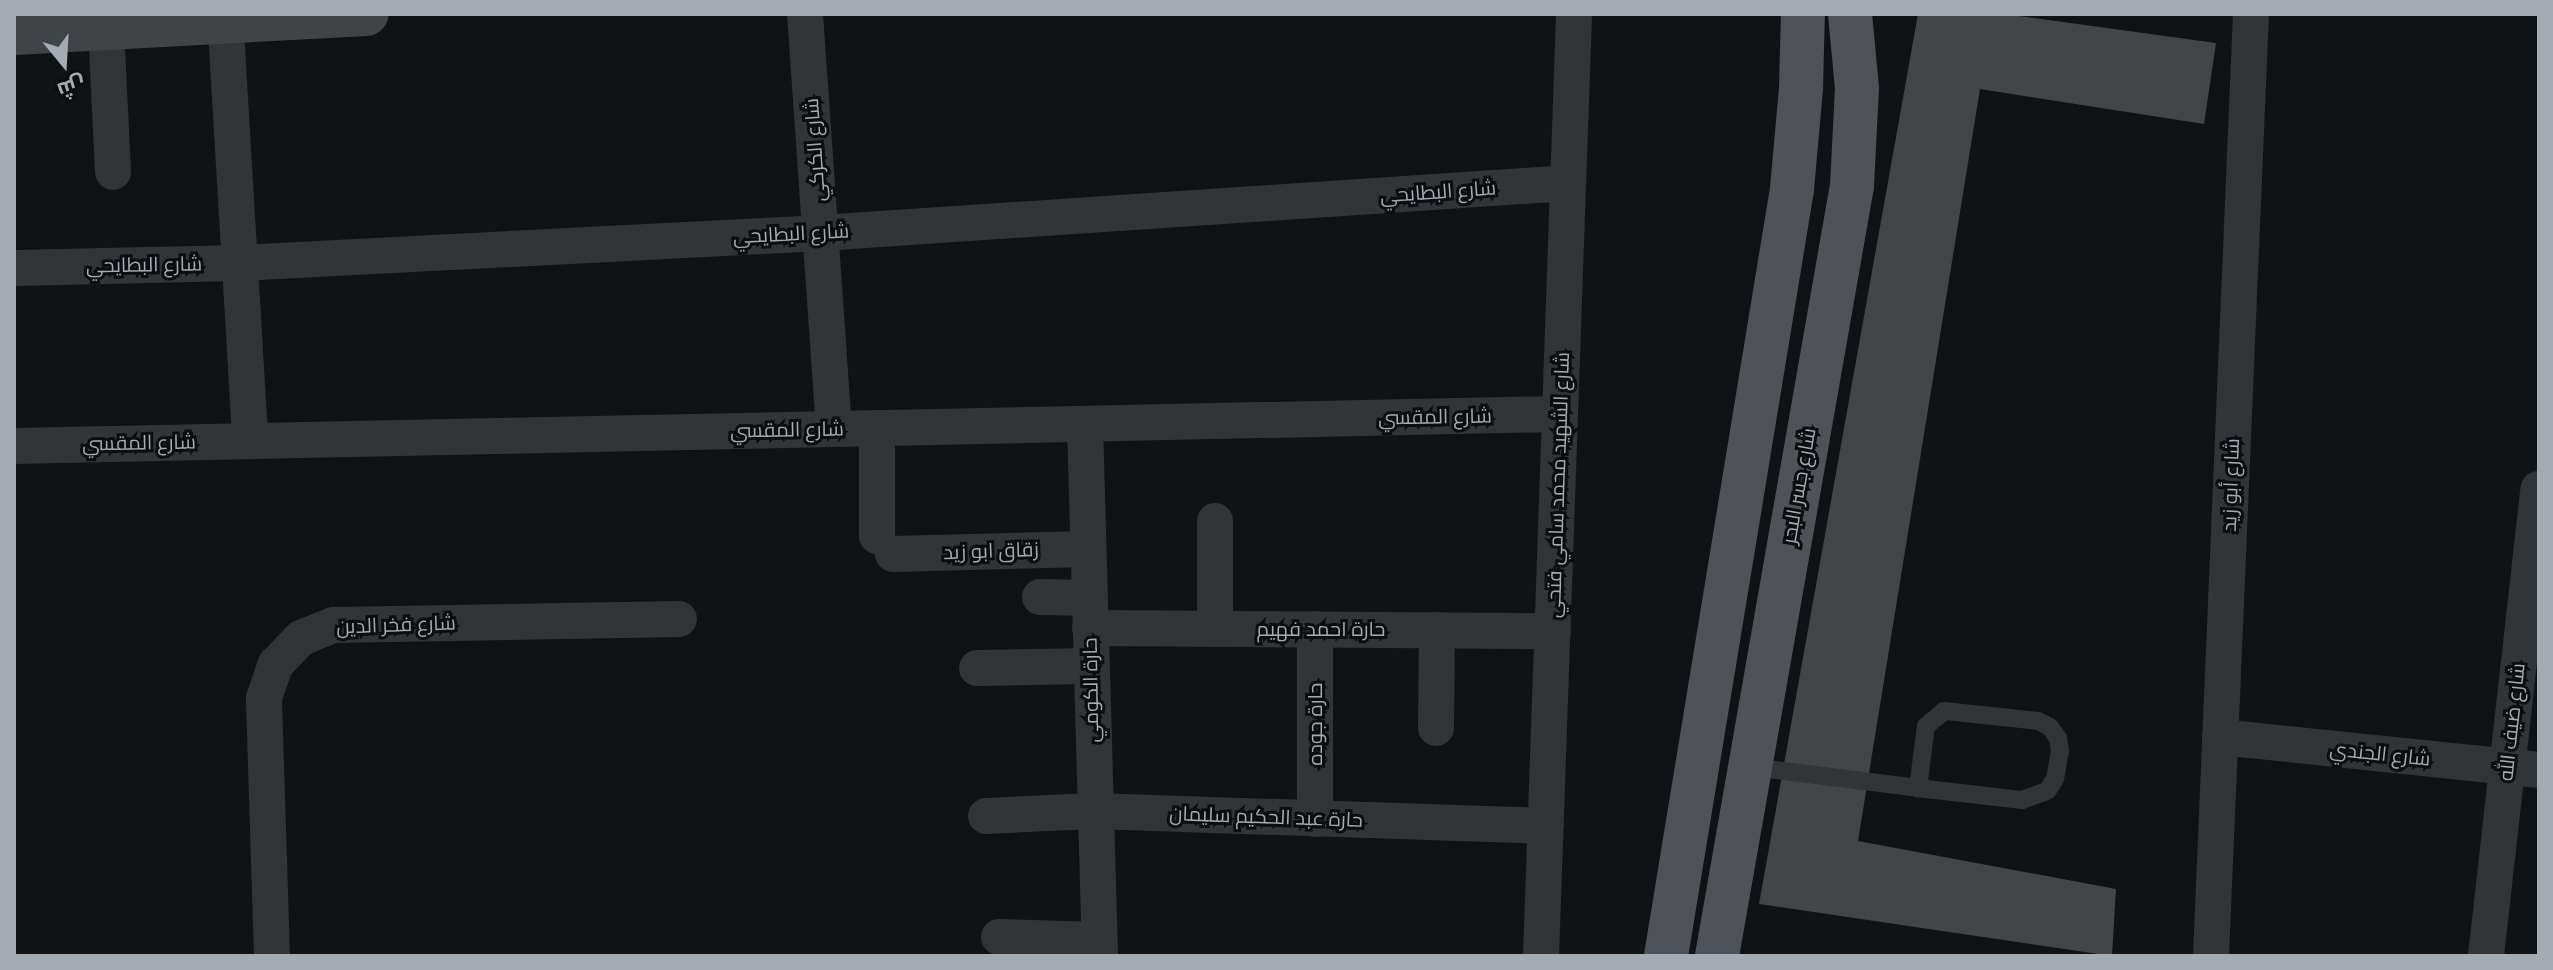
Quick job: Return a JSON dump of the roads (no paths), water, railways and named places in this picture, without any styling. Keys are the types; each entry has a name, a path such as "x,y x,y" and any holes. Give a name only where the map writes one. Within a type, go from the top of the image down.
{"main road":[{"path":"1666,956 1792,189 1801,88 1803,14"},
{"name":"شارع جسر البحر","path":"1717,956 1852,186 1857,88 1850,14"}],"street":[{"path":"14,33 225,18 366,14"},
{"name":"شارع الكركي","path":"805,14 834,429"},
{"name":"شارع الشهيد محمد سامي فتحي","path":"1541,956 1574,14"},
{"name":"شارع أبو زيد","path":"2211,956 2251,14"},
{"path":"225,18 250,441"},
{"path":"106,28 113,172"},
{"name":"شارع البطايحي","path":"14,268 239,263 821,233 1568,183"},
{"name":"شارع المقسي","path":"14,446 1560,414"},
{"name":"حارة الكومي","path":"1085,424 1099,948"},
{"name":"زقاق ابو زيد","path":"877,428 885,545 1088,549"},
{"name":"شارع ضيف الله","path":"2486,956 2523,769 2538,489"},
{"path":"1215,521 1215,629"},
{"name":"حارة احمد فهيم","path":"1040,597 1089,613 1215,629 1553,631"},
{"name":"شارع فخر الدين","path":"272,956 264,698 276,664 301,638 334,625 679,619"},
{"name":"حارة جوده","path":"1315,629 1315,819"},
{"path":"1436,728 1437,630"},
{"path":"977,668 1091,666"},
{"name":"شارع الجندي","path":"2220,737 2523,769"},
{"name":"حارة عبد الحكيم سليمان","path":"986,816 1094,811 1546,826"},
{"path":"999,937 1099,948"}],"lane":[{"path":"1750,767 1918,788 2022,800 2035,798 2047,791 2055,779 2060,751 2058,738 2050,727 2038,721 1944,711 1926,726 1918,788"}]}
